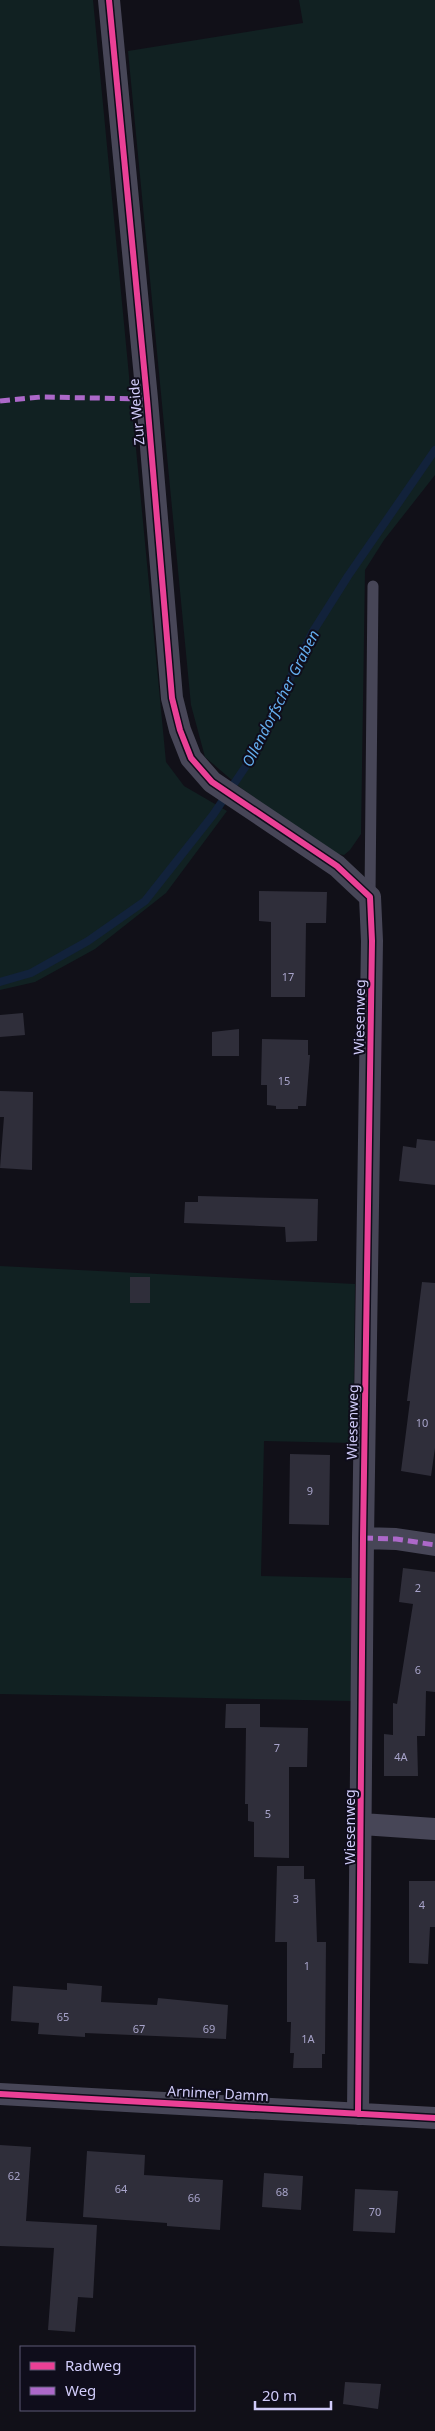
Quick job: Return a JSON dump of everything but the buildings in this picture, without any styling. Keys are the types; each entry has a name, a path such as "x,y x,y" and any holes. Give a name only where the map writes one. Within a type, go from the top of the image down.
{"street":[{"name":"Zur Weide","path":"109,0 147,399 172,698 180,730 191,758 212,782 337,866 370,897"},
{"name":"Wiesenweg","path":"358,2114 363,1538 372,941 370,897"},
{"path":"363,1538 396,1539 435,1545"},
{"name":"Wiesenweg","path":"362,1824 435,1829"},
{"name":"Arnimer Damm","path":"0,2094 435,2118"}],"lane":[{"name":"Wiesenweg","path":"370,897 373,586"}],"shaded area":[{"path":"0,0 93,0 166,762 184,786 227,811 166,893 95,949 35,982 0,990"},
{"path":"299,0 435,0 435,475 384,540 365,570 361,834 350,850 344,855 333,853 241,788 205,757 191,705 128,51 303,23"},
{"path":"0,1266 355,1284 353,1443 264,1441 261,1576 351,1578 351,1701 0,1694"}],"waterway":[{"name":"Ollendorfscher Graben","path":"0,982 31,973 88,941 145,901 213,815 252,757 312,633 348,576 435,450"}],"marked path":[{"path":"0,401 41,397 147,399"},
{"path":"363,1538 396,1539 435,1545"}],"cycle path":[{"path":"109,0 147,399 172,698 180,730 191,758 212,782 337,866 370,897 372,941 363,1538 358,2114"},
{"path":"0,2094 435,2118"}]}
